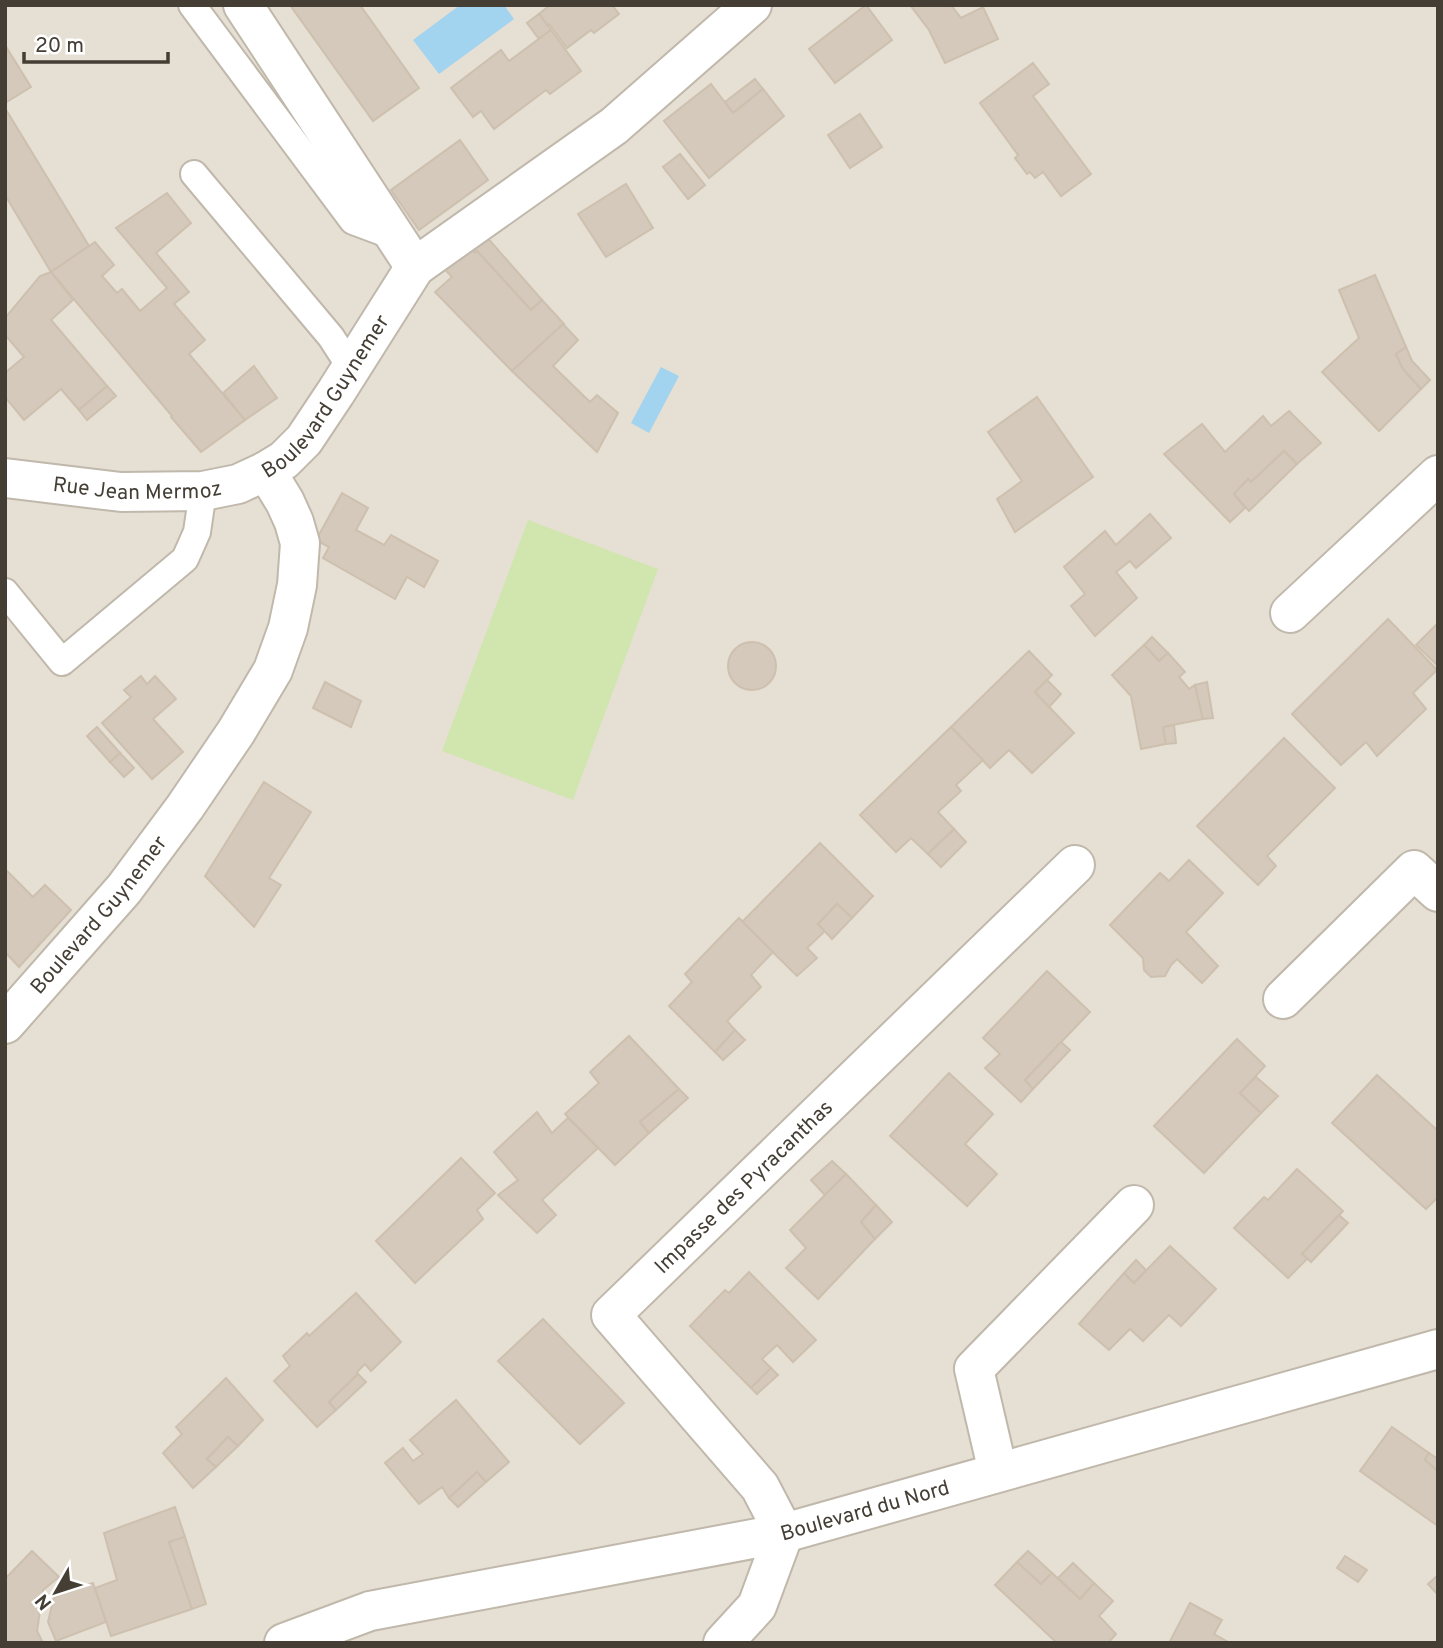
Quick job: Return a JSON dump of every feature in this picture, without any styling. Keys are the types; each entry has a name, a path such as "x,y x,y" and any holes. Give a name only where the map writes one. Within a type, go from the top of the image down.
{"street":[{"path":"243,5 405,252"},
{"name":"Boulevard Guynemer","path":"5,1024 124,889 185,807 236,732 273,670 288,628 297,585 300,543 285,502 266,471 284,460 304,440 351,368 405,252 614,126 752,5"},
{"name":"Rue Jean Mermoz","path":"5,478 121,492 203,491 238,484 266,471"},
{"path":"1290,613 1438,475"},
{"name":"Impasse des Pyracanthas","path":"784,1533 760,1487 611,1315 1075,865"},
{"path":"1283,999 1414,870 1438,892"},
{"path":"998,1472 974,1369 1134,1205"},
{"name":"Boulevard du Nord","path":"284,1643 370,1611 784,1533 1438,1349"},
{"path":"723,1643 757,1606 784,1533"}],"lane":[{"path":"192,5 354,221 405,252"},
{"path":"194,174 331,337 351,368"},
{"path":"5,592 62,662 185,559 197,532 203,491"}],"shaded area":[{"path":"5,5 1438,5 1438,1643 5,1643"}],"green space":[{"path":"528,520 658,569 573,800 442,751"}],"water":[{"path":"460,5 504,5 514,19 439,74 413,40"},
{"path":"661,367 679,376 649,433 631,423"}],"building":[{"path":"290,5 360,5 419,88 373,121"},
{"path":"550,5 612,5 619,14 594,33 591,30 567,48 539,14"},
{"path":"866,5 892,40 835,83 809,49"},
{"path":"910,5 951,5 961,18 983,7 998,39 945,63 929,30"},
{"path":"539,14 551,30 539,39 527,23"},
{"path":"551,30 581,71 550,94 546,90 494,129 481,111 473,117 451,88 501,50 509,61"},
{"path":"5,45 31,87 5,103"},
{"path":"1033,63 1049,84 1033,96 1091,174 1061,196 1043,172 1035,178 1030,172 1027,174 1015,158 1018,155 980,103"},
{"path":"755,79 763,89 733,113 725,102"},
{"path":"711,84 733,113 763,89 784,116 709,178 664,121"},
{"path":"5,108 89,246 51,272 5,195"},
{"path":"860,114 882,147 850,168 828,135"},
{"path":"460,140 488,180 419,230 391,190"},
{"path":"680,154 705,185 688,199 663,167"},
{"path":"626,184 653,228 606,257 578,214"},
{"path":"167,193 191,223 156,253 189,292 174,304 205,340 189,354 245,420 201,452 51,272 95,242 114,265 102,276 117,293 122,289 140,311 167,288 116,228"},
{"path":"484,234 542,300 531,310 477,251 475,253 468,245"},
{"path":"468,245 475,253 477,251 531,310 542,300 564,324 512,371 435,292 452,277 442,266"},
{"path":"51,272 73,300 51,320 107,386 79,410 61,389 24,420 5,397 5,373 24,357 5,335 5,318 40,276"},
{"path":"1375,275 1406,347 1396,354 1403,369 1421,389 1379,431 1322,372 1359,338 1339,290"},
{"path":"563,324 578,340 553,366 590,402 597,395 618,413 597,452 512,371"},
{"path":"1406,347 1412,361 1430,380 1421,389 1403,369 1396,354"},
{"path":"254,366 277,398 245,420 223,393"},
{"path":"107,386 116,396 87,420 79,410"},
{"path":"1037,397 1093,477 1015,532 997,499 1022,481 988,432"},
{"path":"1289,411 1321,443 1297,464 1284,451 1251,482 1248,479 1234,494 1245,508 1230,522 1164,454 1202,424 1225,452 1263,416 1271,426"},
{"path":"1284,451 1297,464 1249,511 1234,494 1248,479 1251,482"},
{"path":"342,493 368,508 356,530 384,545 391,535 438,561 424,587 407,577 395,599 323,558 329,547 316,540"},
{"path":"1150,514 1171,538 1136,568 1130,561 1116,572 1137,598 1095,636 1071,606 1085,594 1064,567 1105,531 1116,545"},
{"path":"1388,619 1437,670 1413,693 1426,709 1377,756 1366,742 1341,765 1292,714"},
{"path":"1438,623 1438,666 1416,645"},
{"path":"1152,637 1168,653 1159,661 1144,645"},
{"path":"752,642 769,649 776,666 769,683 752,690 735,683 728,666 735,649"},
{"path":"1144,645 1159,661 1168,653 1185,672 1179,677 1189,689 1195,685 1203,719 1163,727 1166,744 1141,749 1131,696 1112,675"},
{"path":"1029,651 1052,675 1035,692 1074,733 1032,773 1009,750 990,768 951,727"},
{"path":"141,676 147,684 155,676 176,699 153,719 183,752 152,779 102,723 131,697 124,690"},
{"path":"1047,680 1061,694 1049,707 1035,692"},
{"path":"325,682 361,701 351,727 313,708"},
{"path":"1207,682 1213,718 1203,719 1195,685"},
{"path":"1174,725 1176,743 1166,744 1163,727"},
{"path":"97,727 120,753 110,762 87,736"},
{"path":"951,727 983,760 956,785 961,791 938,812 954,829 928,854 911,838 896,852 860,815"},
{"path":"1284,738 1335,788 1267,856 1276,866 1258,885 1197,826"},
{"path":"120,753 134,768 124,777 110,762"},
{"path":"264,782 311,812 269,878 281,885 254,927 205,876"},
{"path":"954,829 966,842 941,867 928,854"},
{"path":"820,843 873,896 852,918 837,904 818,924 825,931 807,948 817,958 797,976 742,922"},
{"path":"1189,860 1223,893 1186,932 1218,966 1202,983 1177,959 1165,976 1151,977 1144,970 1143,958 1110,925 1160,873 1169,881"},
{"path":"5,869 33,897 45,885 71,910 19,967 5,952"},
{"path":"837,904 852,918 832,939 818,924"},
{"path":"739,918 773,952 751,975 761,987 727,1021 735,1030 715,1052 669,1006 692,982 685,974"},
{"path":"1047,971 1090,1012 1025,1080 1033,1089 1021,1102 985,1068 1000,1054 983,1038"},
{"path":"735,1030 745,1040 723,1060 715,1052"},
{"path":"629,1036 679,1089 640,1122 649,1133 615,1165 565,1114 599,1083 590,1072"},
{"path":"1237,1039 1265,1066 1240,1093 1261,1113 1204,1173 1154,1126"},
{"path":"1061,1042 1070,1050 1033,1089 1025,1080"},
{"path":"949,1073 993,1114 965,1144 997,1174 967,1206 890,1136"},
{"path":"1377,1075 1438,1131 1438,1197 1426,1209 1332,1123"},
{"path":"1256,1077 1278,1096 1261,1113 1240,1093"},
{"path":"679,1089 688,1098 649,1133 640,1122"},
{"path":"537,1112 552,1133 568,1118 598,1148 542,1200 556,1215 537,1233 498,1195 518,1180 494,1152"},
{"path":"461,1158 495,1193 477,1210 483,1219 415,1283 376,1241"},
{"path":"832,1161 846,1174 825,1195 811,1180"},
{"path":"1297,1169 1343,1211 1302,1254 1308,1258 1288,1278 1234,1228 1264,1197 1268,1200"},
{"path":"846,1174 876,1205 861,1222 875,1239 818,1299 786,1268 806,1248 790,1230"},
{"path":"876,1205 892,1222 875,1239 861,1222"},
{"path":"1339,1215 1348,1223 1311,1262 1302,1254"},
{"path":"1170,1246 1216,1289 1181,1326 1169,1315 1143,1341 1130,1329 1109,1350 1079,1324 1124,1273 1134,1283"},
{"path":"1136,1260 1146,1270 1134,1283 1124,1273"},
{"path":"749,1272 816,1340 793,1362 777,1345 762,1359 771,1368 751,1388 690,1326 725,1290 729,1293"},
{"path":"356,1293 401,1342 371,1371 365,1364 357,1372 329,1402 336,1410 317,1427 274,1381 290,1366 283,1356"},
{"path":"543,1319 624,1403 580,1444 498,1361"},
{"path":"771,1368 778,1375 757,1394 751,1388"},
{"path":"358,1374 366,1382 336,1410 329,1402"},
{"path":"226,1378 263,1420 238,1446 228,1437 207,1459 216,1467 193,1488 163,1453 182,1434 176,1427"},
{"path":"456,1400 509,1462 486,1482 477,1472 449,1498 442,1487 419,1504 385,1463 403,1448 413,1461 423,1454 410,1440"},
{"path":"1392,1427 1429,1453 1425,1460 1438,1471 1438,1526 1360,1471"},
{"path":"228,1437 238,1446 216,1467 207,1459"},
{"path":"1429,1453 1438,1459 1438,1471 1425,1460"},
{"path":"477,1472 486,1482 458,1507 449,1498"},
{"path":"175,1507 185,1537 169,1542 192,1609 111,1636 95,1588 117,1580 104,1533"},
{"path":"185,1537 206,1604 192,1609 169,1542"},
{"path":"32,1551 59,1577 43,1590 37,1631 43,1643 5,1643 5,1579"},
{"path":"1028,1551 1052,1573 1041,1584 1017,1562"},
{"path":"1345,1556 1367,1570 1358,1582 1337,1568"},
{"path":"1017,1562 1041,1584 1052,1573 1080,1599 1094,1583 1113,1601 1099,1616 1116,1634 1108,1643 1057,1643 995,1585"},
{"path":"1073,1563 1094,1583 1080,1599 1058,1578"},
{"path":"1438,1575 1438,1595 1428,1584"},
{"path":"93,1583 106,1622 56,1641 48,1622 54,1597"},
{"path":"1190,1603 1222,1620 1214,1634 1230,1643 1169,1643"}]}
